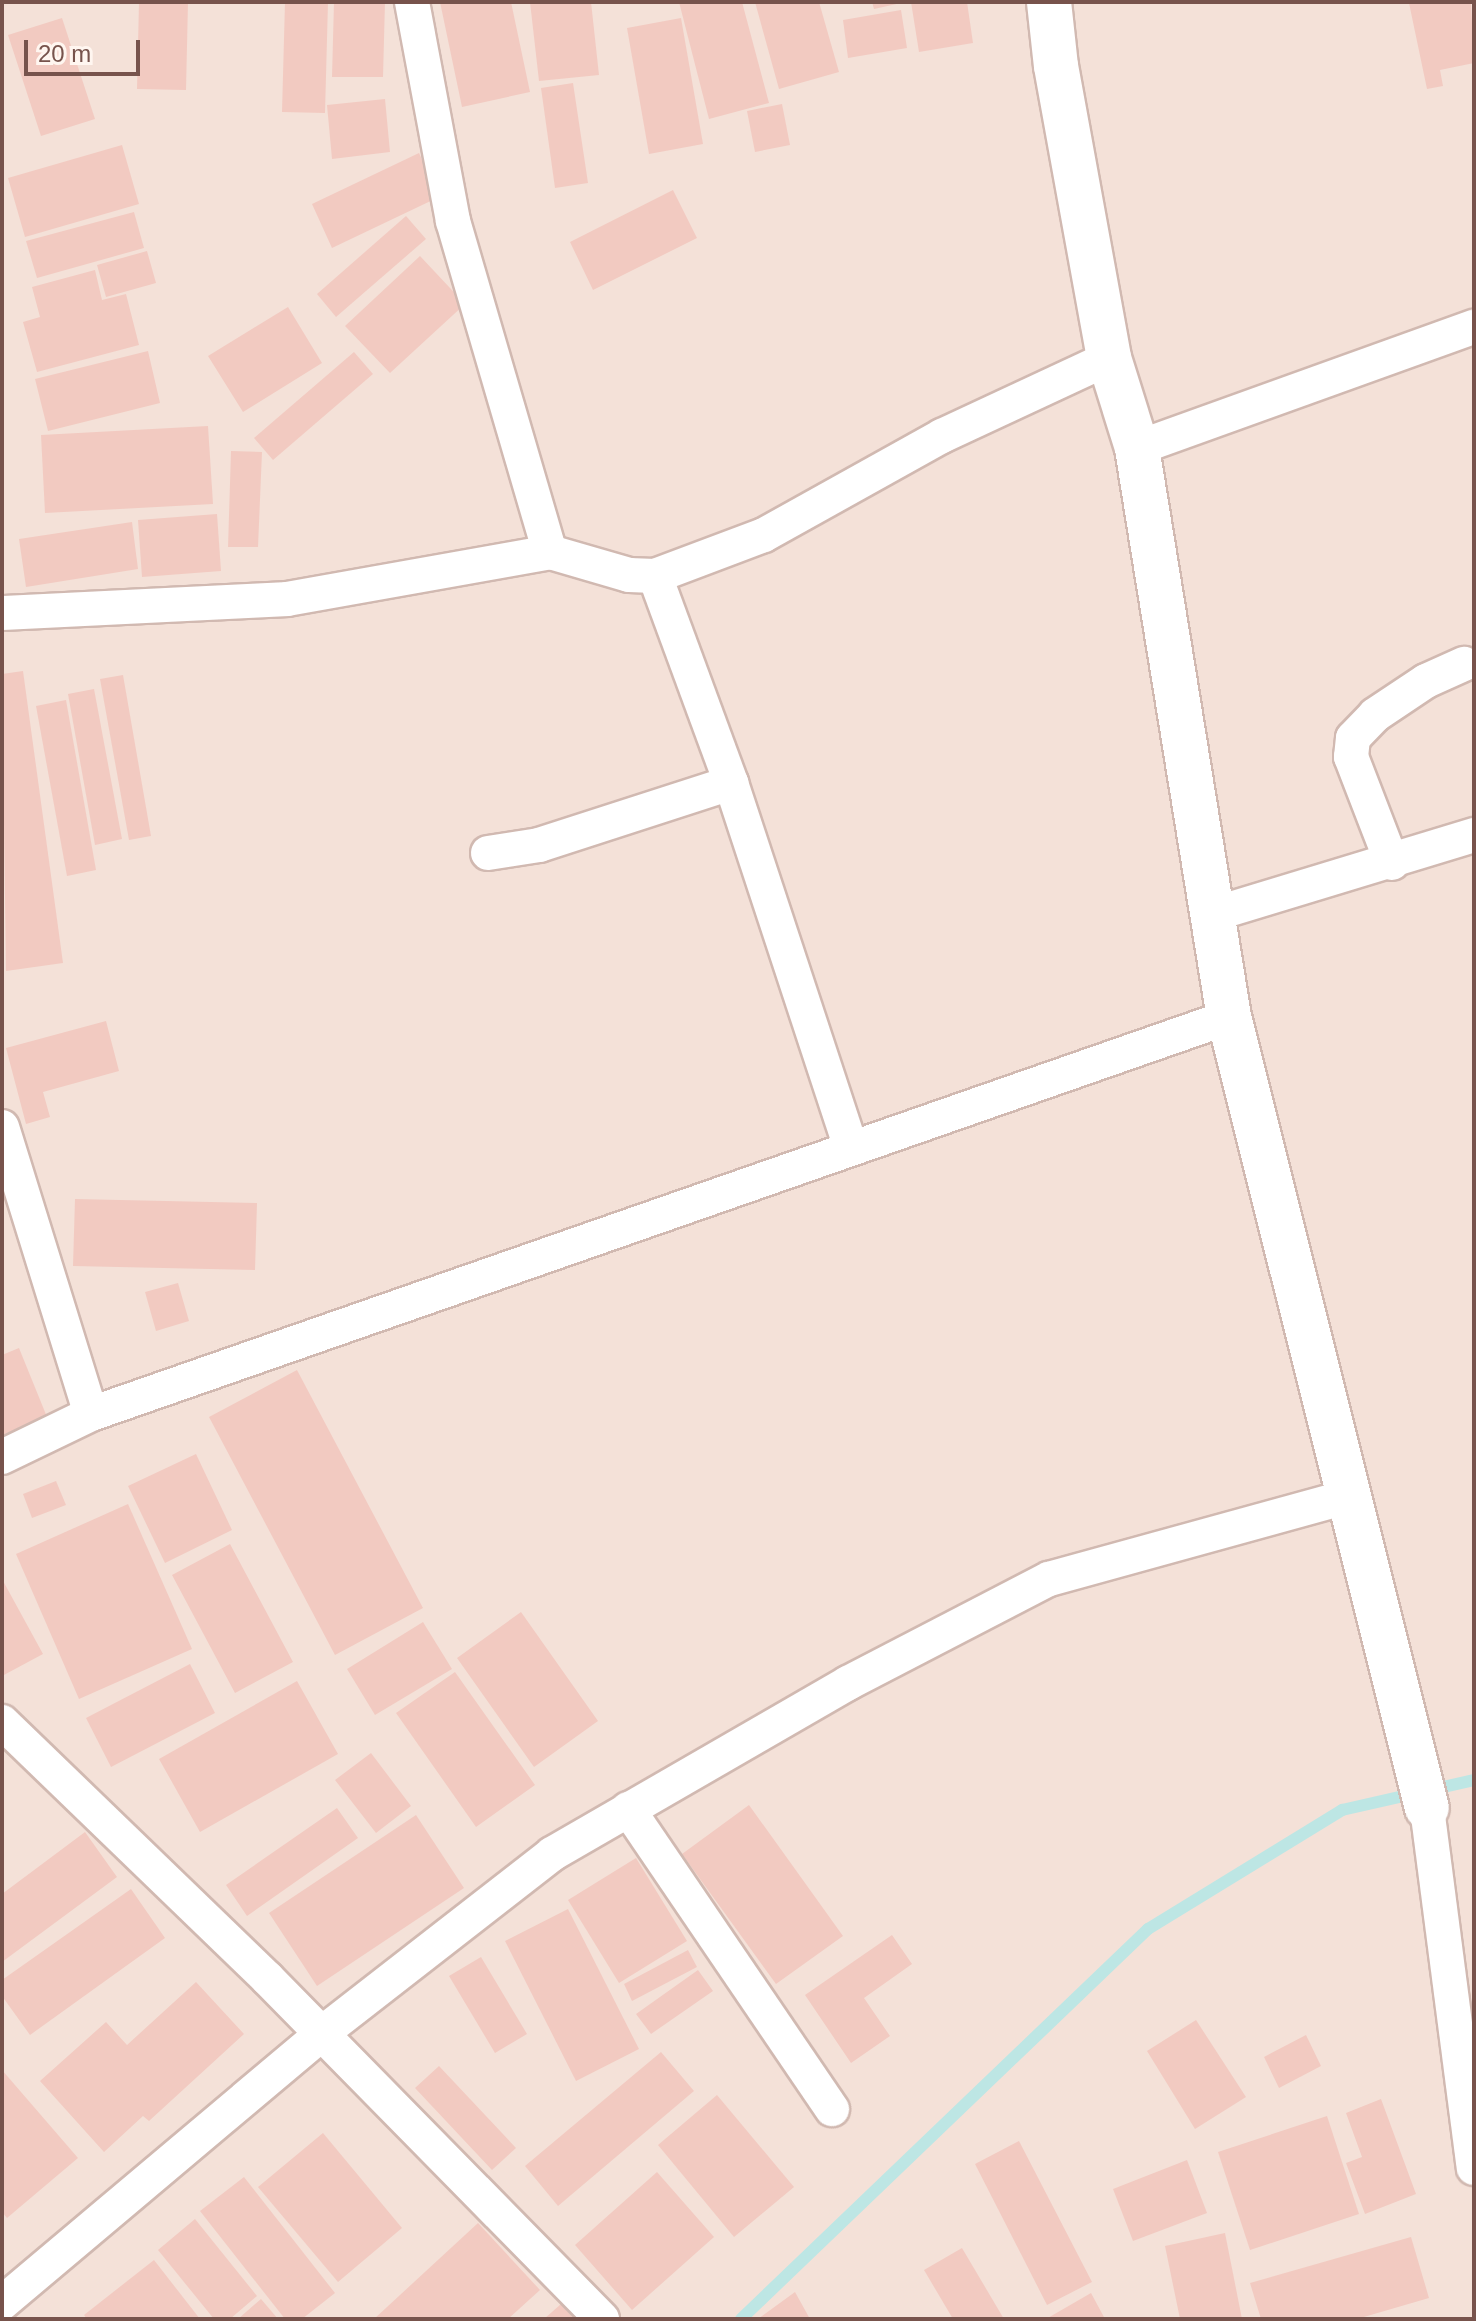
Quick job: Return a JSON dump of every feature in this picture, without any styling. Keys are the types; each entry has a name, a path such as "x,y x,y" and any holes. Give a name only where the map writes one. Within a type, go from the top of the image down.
{"street":[{"path":"412,2 453,221 550,552"},
{"path":"1049,2 1056,66 1109,358 1137,448 1229,1017 1347,1497 1411,1734 1427,1808 1474,2168"},
{"path":"1137,448 1474,327"},
{"path":"2,613 287,599 550,552 629,575 655,576 764,535 942,436 1109,358"},
{"path":"655,576 731,783 850,1145"},
{"path":"1392,863 1351,757 1353,738 1375,715 1426,681 1464,664"},
{"path":"488,853 539,845 731,783"},
{"path":"1214,914 1392,863 1474,835"},
{"path":"2,1457 91,1414 491,1278 850,1145 1229,1017"},
{"path":"2,1127 91,1414"},
{"path":"2,2303 321,2034 552,1854 848,1683 1049,1579 1347,1497"},
{"path":"2,1722 321,2034 602,2319"},
{"path":"628,1809 832,2109"}],"shaded area":[{"path":"2,2 1474,2 1474,2319 2,2319"}],"building":[{"path":"139,2 188,2 186,90 137,89"},
{"path":"285,2 328,2 325,113 282,112"},
{"path":"334,2 385,2 383,77 332,77"},
{"path":"440,2 511,2 530,92 462,107"},
{"path":"530,2 591,2 599,75 539,81"},
{"path":"679,2 742,2 769,103 709,119"},
{"path":"755,2 819,2 839,72 779,89"},
{"path":"872,2 901,2 901,3 874,9"},
{"path":"911,2 967,2 973,43 919,52"},
{"path":"1471,2 1474,63 1440,70 1443,86 1427,89 1409,3"},
{"path":"901,10 907,48 848,58 843,20"},
{"path":"62,18 95,119 41,136 8,35"},
{"path":"681,18 703,144 649,154 627,28"},
{"path":"573,83 588,183 555,188 541,88"},
{"path":"385,99 390,152 332,159 327,105"},
{"path":"782,104 790,145 755,152 747,111"},
{"path":"122,145 139,204 25,237 8,178"},
{"path":"419,153 439,197 332,248 312,204"},
{"path":"673,190 697,238 593,290 570,242"},
{"path":"134,212 144,248 37,278 26,241"},
{"path":"406,216 426,239 336,317 317,294"},
{"path":"147,251 156,283 106,297 97,265"},
{"path":"420,256 465,304 390,373 345,326"},
{"path":"95,270 102,300 126,294 139,345 37,372 23,322 40,317 32,287"},
{"path":"288,307 322,363 243,412 208,356"},
{"path":"148,351 160,403 48,431 35,379"},
{"path":"354,352 373,374 273,460 254,438"},
{"path":"208,426 213,504 45,513 41,435"},
{"path":"231,451 262,452 258,547 228,547"},
{"path":"217,514 221,571 142,577 138,520"},
{"path":"132,522 138,569 26,587 19,539"},
{"path":"23,671 63,963 6,971 2,674"},
{"path":"123,675 151,836 129,840 100,679"},
{"path":"94,689 122,839 95,845 68,694"},
{"path":"66,700 96,870 67,876 36,706"},
{"path":"106,1021 119,1071 43,1092 50,1117 26,1124 6,1048"},
{"path":"75,1199 257,1203 255,1270 73,1266"},
{"path":"178,1283 189,1321 156,1331 145,1292"},
{"path":"19,1348 47,1417 2,1435 2,1355"},
{"path":"297,1370 423,1608 335,1655 209,1417"},
{"path":"196,1454 232,1530 165,1563 128,1486"},
{"path":"56,1481 66,1505 32,1518 23,1494"},
{"path":"128,1504 192,1649 79,1699 16,1554"},
{"path":"230,1544 293,1662 235,1693 172,1575"},
{"path":"2,1579 43,1654 2,1676"},
{"path":"521,1612 598,1721 534,1767 457,1658"},
{"path":"423,1622 452,1669 375,1715 347,1669"},
{"path":"190,1664 215,1713 111,1767 86,1718"},
{"path":"455,1672 535,1785 476,1827 396,1713"},
{"path":"297,1681 338,1754 200,1832 159,1759"},
{"path":"371,1753 411,1806 376,1833 335,1780"},
{"path":"749,1805 843,1936 776,1984 682,1854"},
{"path":"337,1808 358,1838 247,1916 226,1885"},
{"path":"416,1815 464,1888 317,1986 269,1913"},
{"path":"85,1832 117,1877 2,1962 2,1894"},
{"path":"636,1858 687,1941 619,1983 568,1900"},
{"path":"131,1889 165,1938 30,2035 2,1996 2,1980"},
{"path":"568,1909 639,2049 576,2081 505,1941"},
{"path":"892,1935 912,1964 864,1998 890,2036 851,2063 805,1995"},
{"path":"688,1950 697,1967 632,2001 624,1984"},
{"path":"481,1957 527,2034 495,2053 449,1976"},
{"path":"698,1970 713,1991 651,2034 636,2014"},
{"path":"196,1982 244,2034 149,2121 143,2116 104,2152 40,2081 106,2022 127,2045"},
{"path":"1196,2020 1246,2097 1195,2129 1147,2051"},
{"path":"1306,2035 1321,2066 1279,2088 1264,2057"},
{"path":"661,2052 694,2091 558,2206 525,2166"},
{"path":"439,2066 516,2148 492,2170 415,2088"},
{"path":"2,2070 78,2158 7,2218 2,2212"},
{"path":"717,2095 794,2187 734,2237 658,2145"},
{"path":"1381,2099 1416,2194 1365,2214 1346,2163 1362,2157 1346,2113"},
{"path":"1327,2116 1359,2214 1250,2250 1218,2152"},
{"path":"323,2133 402,2228 338,2282 258,2187"},
{"path":"1019,2141 1092,2282 1047,2305 975,2164"},
{"path":"1187,2160 1207,2213 1133,2241 1113,2189"},
{"path":"657,2172 714,2237 632,2310 575,2245"},
{"path":"244,2177 335,2293 302,2319 285,2319 200,2211"},
{"path":"195,2219 257,2296 230,2319 214,2319 158,2250"},
{"path":"478,2223 540,2290 508,2319 374,2319"},
{"path":"1225,2233 1242,2319 1180,2319 1165,2246"},
{"path":"1411,2237 1429,2298 1357,2319 1261,2319 1250,2283"},
{"path":"962,2248 1004,2319 953,2319 924,2270"},
{"path":"154,2260 200,2319 87,2319 84,2315"},
{"path":"795,2292 810,2319 758,2319"},
{"path":"1091,2293 1105,2319 1046,2319"},
{"path":"261,2299 278,2319 238,2319"},
{"path":"561,2304 574,2319 544,2319"}],"waterway":[{"path":"741,2319 1148,1929 1342,1810 1474,1780"}]}
